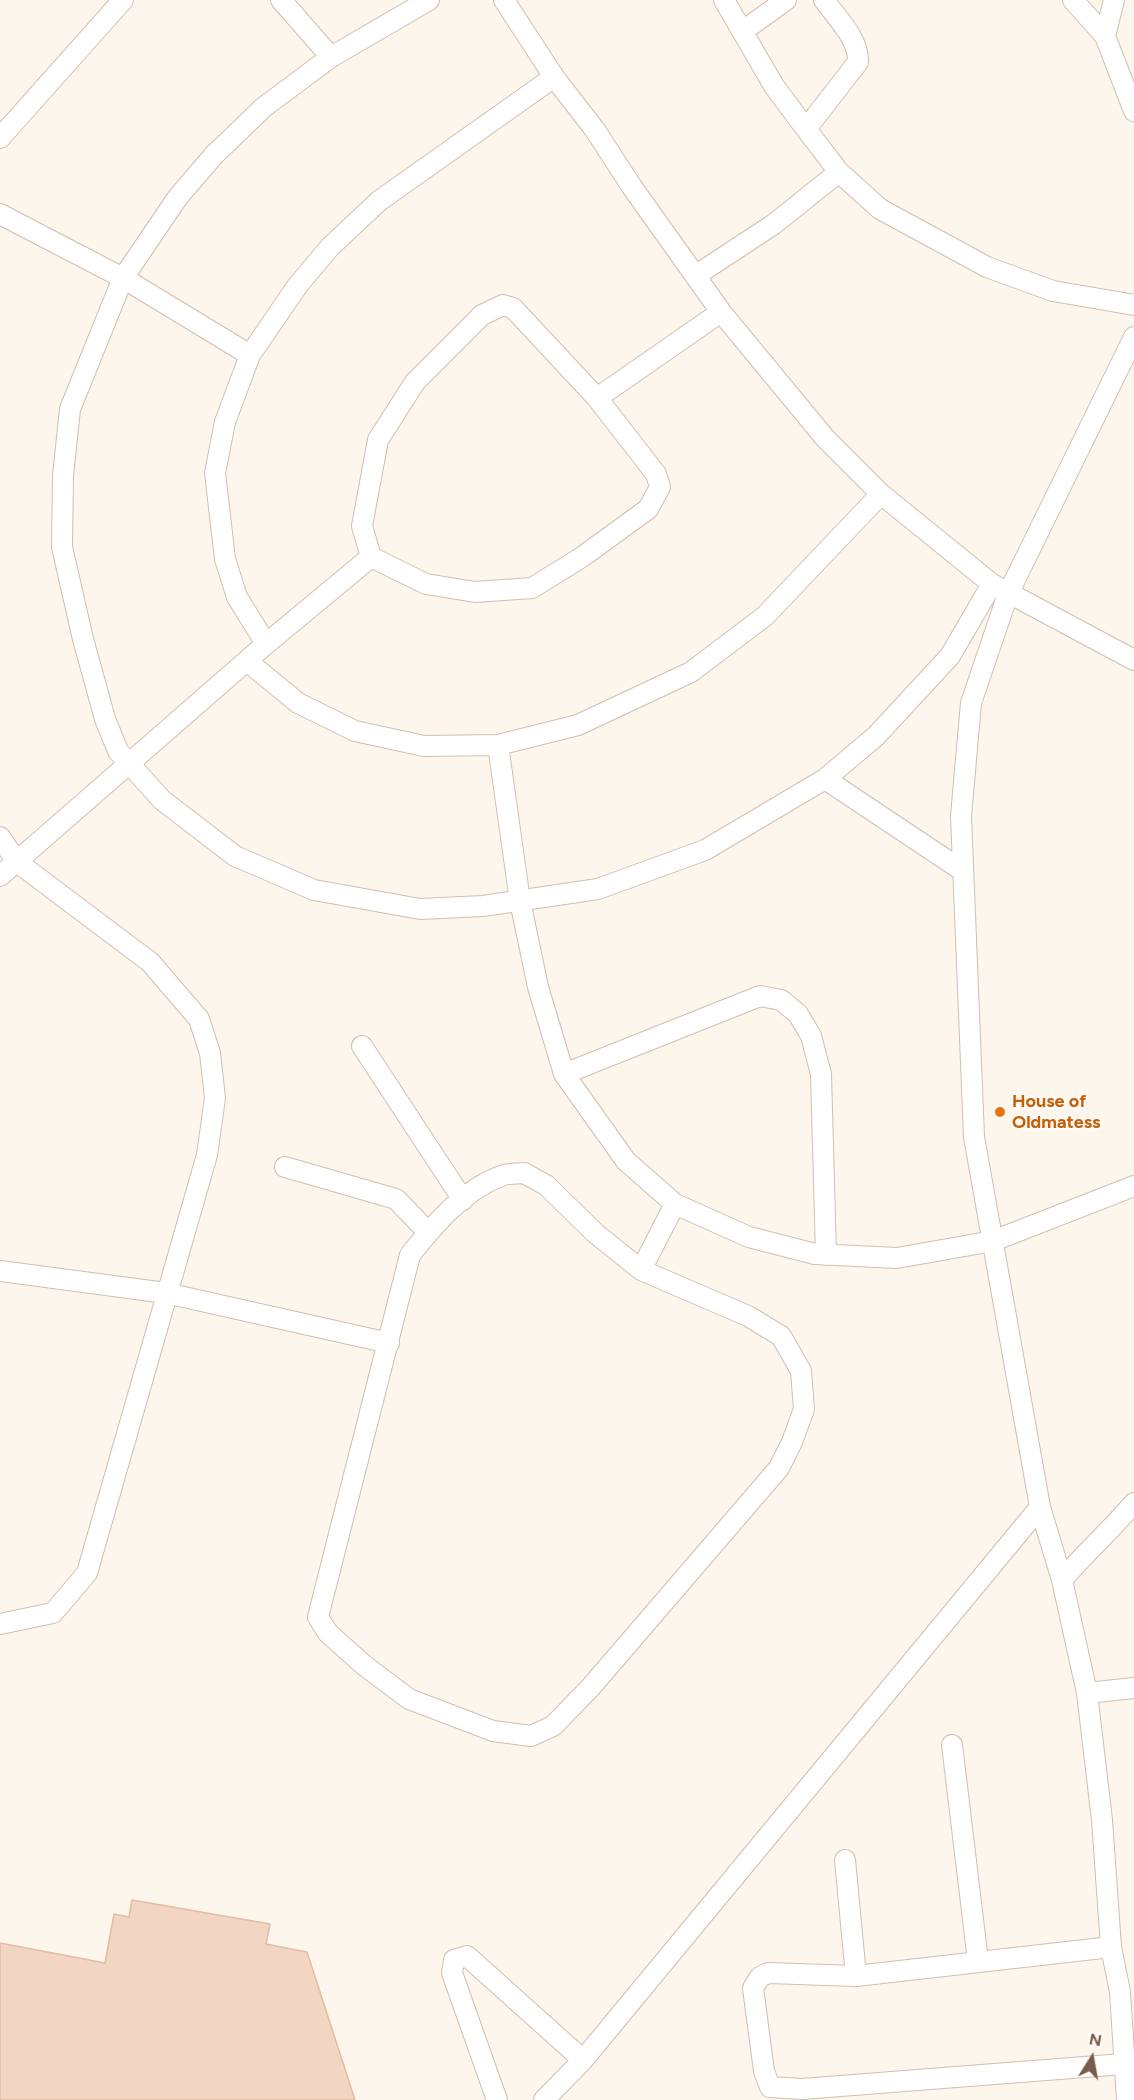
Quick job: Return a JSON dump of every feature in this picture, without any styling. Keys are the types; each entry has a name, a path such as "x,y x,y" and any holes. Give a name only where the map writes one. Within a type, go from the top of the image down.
{"street":[{"path":"0,138 123,0"},
{"path":"281,0 331,57"},
{"path":"429,0 331,57 264,107 214,155 178,197 123,278 70,409 63,476 62,547 83,639 105,719 118,751 162,800 235,856 314,890 420,909 483,906 598,889 705,850 825,779 876,736 950,656 1000,589 1134,338"},
{"path":"504,0 554,77 595,130 721,312 825,438 881,494 1000,589 1134,660"},
{"path":"724,0 774,86 806,129 839,172 880,208 932,239 987,267 1053,291 1134,305"},
{"path":"743,31 786,0"},
{"path":"806,129 858,62 859,53 854,43 824,0"},
{"path":"1072,0 1105,36 1134,111"},
{"path":"1105,36 1114,0"},
{"path":"266,644 237,597 225,559 215,473 225,422 250,355 330,247 379,201 554,77"},
{"path":"695,276 774,224 839,172"},
{"path":"0,214 123,278 250,355"},
{"path":"503,305 513,308 597,398 656,474 660,488 648,509 582,557 532,588 475,592 426,584 371,557 362,526 378,440 415,382 482,315 492,308 503,305"},
{"path":"597,398 721,312"},
{"path":"248,661 298,703 355,731 424,746 498,746 578,725 691,672 765,616 881,494"},
{"path":"0,876 266,644 371,557"},
{"path":"1000,589 971,703 962,816 974,1137 1041,1507 1062,1580 1087,1693 1102,1820 1111,1947 1127,1991 1123,2064 1127,2100"},
{"path":"498,746 520,901 538,987 564,1074 626,1161 675,1204 749,1237 826,1255 897,1258 993,1241 1134,1186"},
{"path":"825,779 963,871"},
{"path":"0,837 17,862 150,962 199,1019 210,1053 213,1109 207,1155 87,1573 53,1613 0,1624"},
{"path":"564,1074 760,996 781,1000 798,1014 811,1035 821,1074 826,1255"},
{"path":"362,1047 463,1200"},
{"path":"285,1167 396,1199 428,1232"},
{"path":"524,1173 546,1185 595,1233 641,1270 748,1316 782,1336 801,1371 804,1409 792,1442 779,1468 590,1688 553,1726 531,1736 493,1731 409,1699 365,1666 328,1633 318,1617 410,1255 428,1232 463,1200 501,1175 524,1173"},
{"path":"641,1270 675,1204"},
{"path":"0,1271 166,1293 389,1343"},
{"path":"1062,1580 1080,1558 1108,1534 1134,1503"},
{"path":"544,2100 583,2061 1041,1507"},
{"path":"1087,1693 1134,1688"},
{"path":"952,1745 978,1961"},
{"path":"845,1860 856,1976"},
{"path":"1111,1947 856,1976 768,1973 760,1977 753,1988 764,2071 770,2087 802,2089 1123,2064"},
{"path":"496,2100 452,1973 454,1959 467,1956 583,2061"}],"building":[{"path":"132,1900 270,1924 266,1944 307,1952 355,2100 0,2100 0,1943 105,1963 114,1914 129,1917"}],"place":[{"name":"House of Oldmatess","path":"1000,1112"}]}
